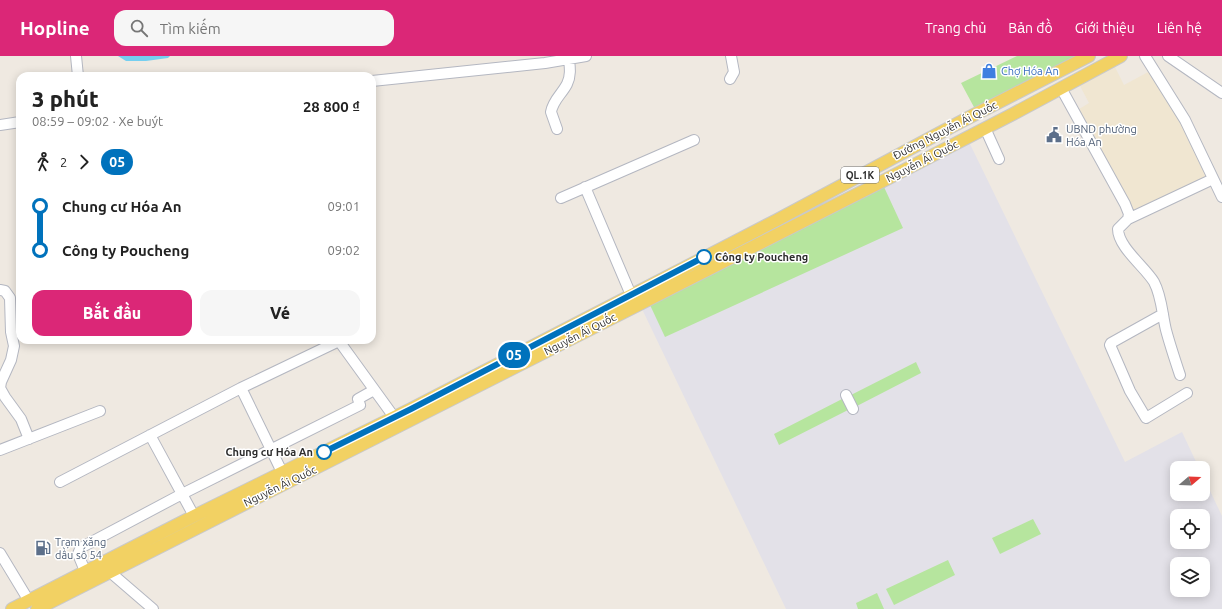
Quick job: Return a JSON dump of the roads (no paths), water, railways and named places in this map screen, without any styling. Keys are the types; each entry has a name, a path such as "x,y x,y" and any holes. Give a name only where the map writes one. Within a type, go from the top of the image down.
{"main road":[{"name":"Đường Nguyễn Ái Quốc","path":"634,300 777,220 964,120 1089,56"},
{"name":"Nguyễn Ái Quốc","path":"68,587 86,571 194,516 985,128 1121,56"},
{"name":"Nguyễn Ái Quốc","path":"12,609 33,605 68,587 110,572 634,300"}],"street":[{"path":"76,56 78,72"},
{"path":"376,81 530,65 585,56"},
{"path":"730,79 734,72 731,56"},
{"path":"1145,56 1185,120 1222,197"},
{"path":"1168,56 1222,93"},
{"path":"557,129 551,112 556,99 569,80 569,59"},
{"path":"1061,88 1125,204 1129,214 1128,219"},
{"path":"0,125 16,123"},
{"path":"985,128 999,159"},
{"path":"561,198 694,140"},
{"path":"1180,374 1166,330 1161,300 1153,282 1125,246 1118,234 1118,229 1128,219 1213,179"},
{"path":"585,187 634,300"},
{"path":"0,290 5,291 10,298 14,346 12,360 1,382 0,388 21,418 29,438"},
{"path":"1163,314 1111,343 1110,345 1130,391 1146,418 1187,393"},
{"path":"60,482 241,388 333,344"},
{"path":"341,344 394,417"},
{"path":"241,388 282,472"},
{"path":"86,571 78,554 82,548 182,494 360,405 358,399 374,390"},
{"path":"846,395 853,409"},
{"path":"0,450 100,411"},
{"path":"150,435 194,516"},
{"path":"0,553 33,605"},
{"path":"110,572 153,609"}],"water":[{"path":"118,56 170,56 168,58 146,61 126,61"}],"place":[{"name":"Chợ Hóa An","path":"989,71"},
{"name":"UBND phường Hóa An","path":"1054,135"},
{"name":"Công ty Poucheng","path":"704,257"},
{"name":"Chung cư Hóa An","path":"324,452"},
{"name":"Trạm xăng dầu số 54","path":"43,548"}]}
